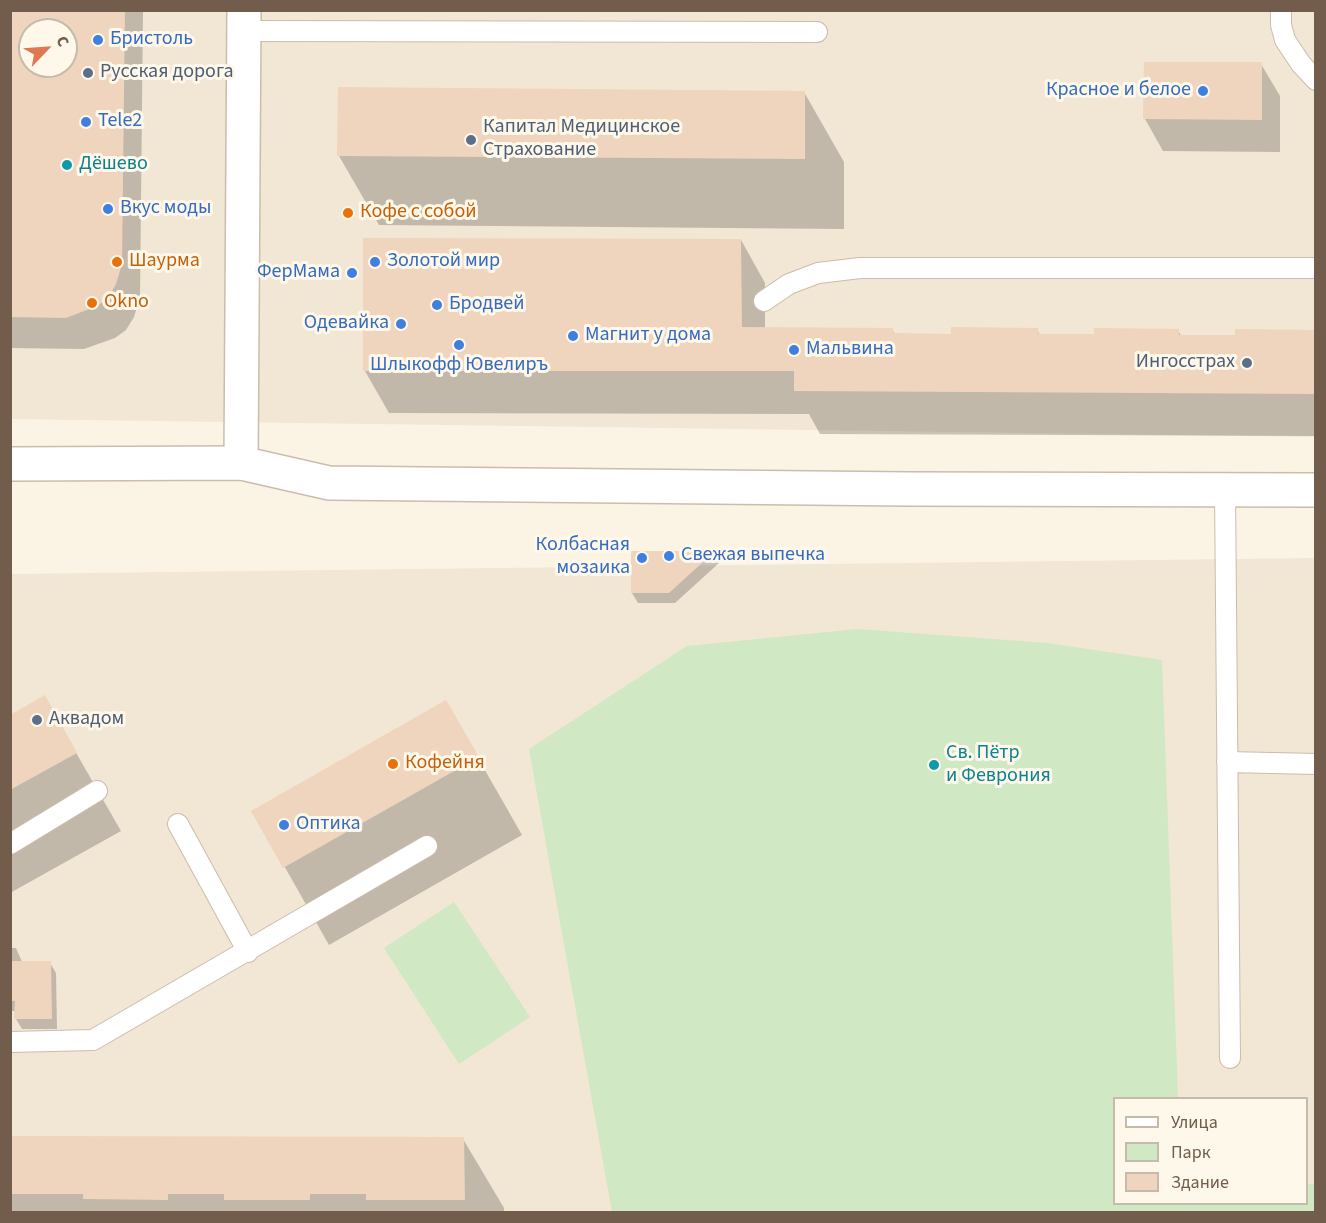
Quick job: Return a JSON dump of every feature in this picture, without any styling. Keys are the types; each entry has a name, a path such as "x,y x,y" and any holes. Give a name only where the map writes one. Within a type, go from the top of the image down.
{"street":[{"path":"241,463 244,21"},
{"path":"10,464 241,463 329,483 1316,490"}],"lane":[{"path":"1281,10 1281,24 1285,40 1301,64 1316,80"},
{"path":"244,21 817,32"},
{"path":"764,302 789,284 818,273 860,268 1316,268"},
{"path":"1225,490 1230,1058"},
{"path":"1227,762 1316,764"},
{"path":"10,844 98,791"},
{"path":"178,824 248,951"},
{"path":"10,1042 93,1040 427,846"}],"shaded area":[{"path":"11,11 1315,11 1315,437 11,419"},
{"path":"1315,558 1315,1212 11,1212 10,574"}],"green space":[{"path":"857,629 1047,643 1162,660 1178,1097 1113,1097 1113,1205 1308,1205 1308,1183 1315,1185 1315,1212 612,1212 529,749 687,646"},
{"path":"454,902 530,1017 459,1064 384,948"}],"building":[{"name":"Дёшево","path":"10,10 125,10 122,264 116,284 108,298 97,306 66,318 10,317"},
{"name":"Красное и белое","path":"1144,62 1262,62 1262,120 1143,119"},
{"path":"338,87 805,91 805,159 337,156"},
{"path":"363,238 741,239 742,327 893,328 893,333 951,334 951,327 1038,328 1038,334 1094,334 1094,328 1179,329 1179,335 1235,335 1235,329 1316,330 1316,394 794,391 794,371 363,371"},
{"path":"631,551 714,552 669,593 631,593"},
{"path":"45,695 77,753 10,790 10,715"},
{"path":"446,700 479,757 283,868 251,811"},
{"path":"10,961 51,961 52,1019 14,1019 15,1001 10,1001"},
{"path":"10,1136 464,1137 465,1200 366,1200 366,1194 310,1194 310,1200 224,1200 224,1194 168,1194 168,1200 83,1199 83,1194 10,1194"}],"place":[{"name":"Бристоль","path":"98,40"},
{"name":"Русская дорога","path":"88,73"},
{"name":"Красное и белое","path":"1203,91"},
{"name":"Tele2","path":"86,122"},
{"name":"Капитал Медицинское Страхование","path":"471,140"},
{"name":"Дёшево","path":"67,165"},
{"name":"Вкус моды","path":"108,209"},
{"name":"Кофе с собой","path":"348,213"},
{"name":"Шаурма","path":"117,262"},
{"name":"Золотой мир","path":"375,262"},
{"name":"ФерМама","path":"352,273"},
{"name":"Okno","path":"92,303"},
{"name":"Бродвей","path":"437,305"},
{"name":"Одевайка","path":"401,324"},
{"name":"Магнит у дома","path":"573,336"},
{"name":"Шлыкофф Ювелиръ","path":"459,345"},
{"name":"Мальвина","path":"794,350"},
{"name":"Ингосстрах","path":"1247,363"},
{"name":"Свежая выпечка","path":"669,556"},
{"name":"Колбасная мозаика","path":"642,558"},
{"name":"Аквадом","path":"37,720"},
{"name":"Кофейня","path":"393,764"},
{"name":"Св. Пётр и Феврония","path":"934,765"},
{"name":"Оптика","path":"284,825"}]}
